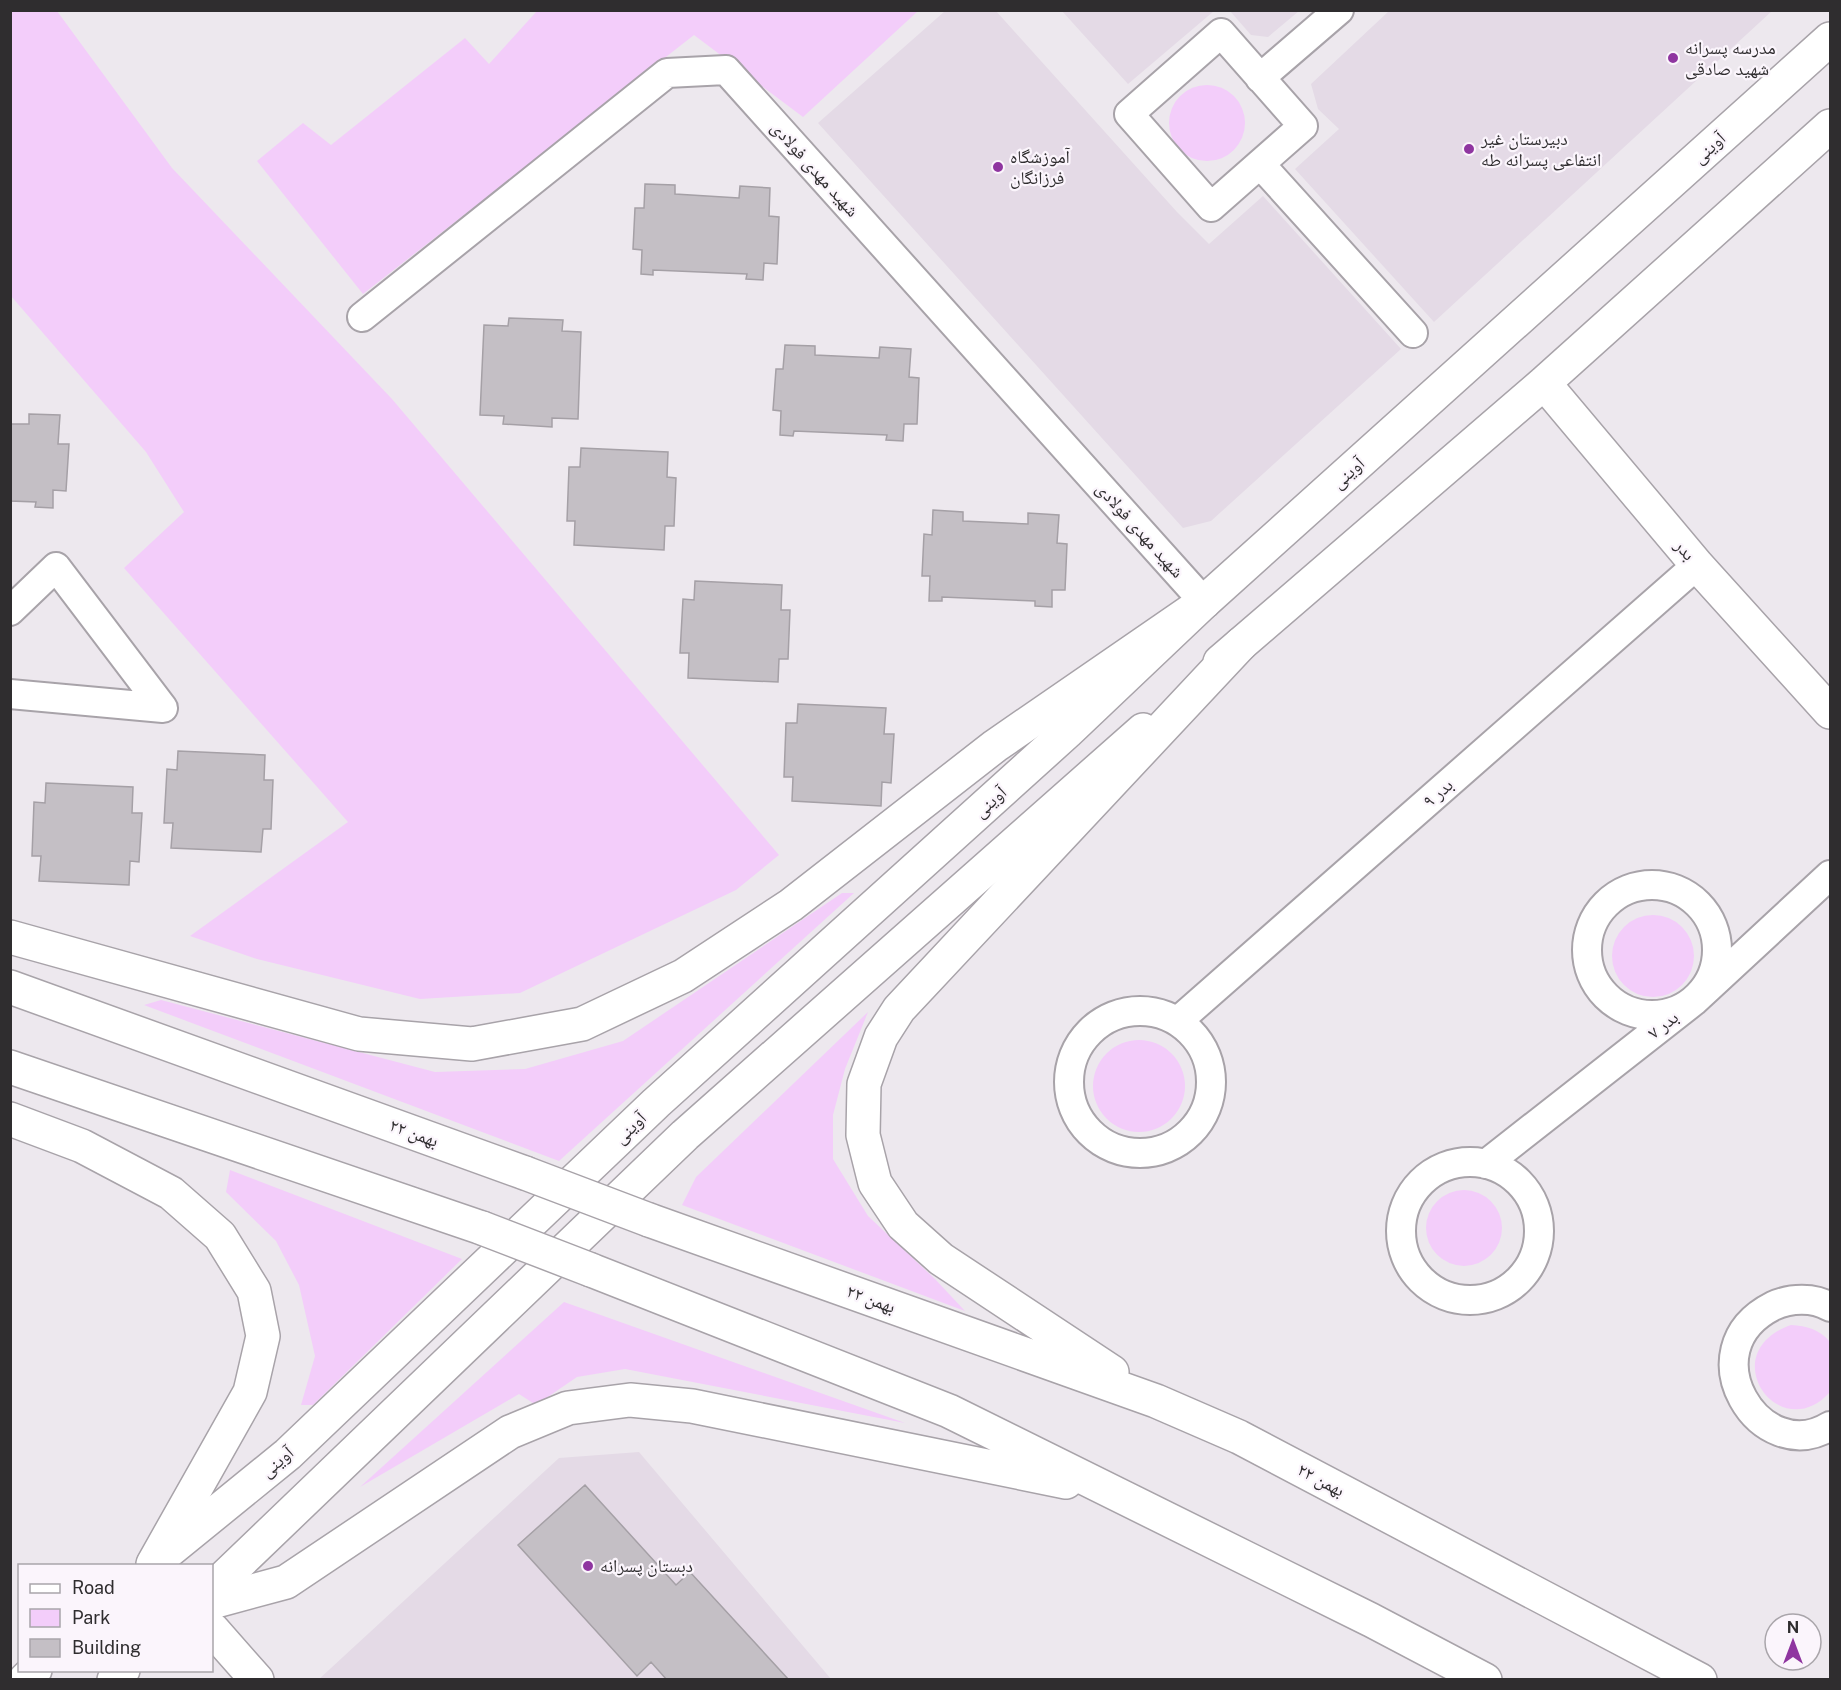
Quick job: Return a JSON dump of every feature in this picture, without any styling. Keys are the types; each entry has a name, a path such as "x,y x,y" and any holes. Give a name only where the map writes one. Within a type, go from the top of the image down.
{"main road":[{"name":"آوینی","path":"153,1564 288,1454 656,1103 1067,732 1204,602 1830,39"},
{"path":"213,1588 686,1135 1241,644 1544,383 1830,126"},
{"name":"بدر","path":"1544,383 1698,565 1830,712"},
{"path":"10,937 359,1034 472,1044 582,1024 683,976 791,905 995,746 1204,602"},
{"path":"1156,1401 941,1259 903,1226 876,1183 863,1135 864,1084 881,1037 899,1010 1241,644"},
{"name":"۲۲ بهمن","path":"10,987 649,1220 1156,1401 1239,1437 1700,1680"},
{"path":"10,1067 482,1228 949,1411 1485,1680"},
{"path":"10,1119 82,1146 171,1193 220,1236 254,1291 262,1336 250,1392 153,1564"},
{"path":"213,1602 286,1582 510,1432 568,1408 630,1400 692,1406 1112,1491"},
{"path":"213,1630 256,1680"}],"street":[{"path":"1260,78 1339,10"},
{"path":"1221,33 1303,126 1260,164 1211,207 1129,114 1221,33"},
{"name":"شهید مهدی فولادی","path":"362,317 667,73 726,70 1204,602"},
{"path":"1260,164 1413,333"},
{"name":"بدر ۹","path":"1178,1021 1698,565"},
{"path":"10,611 56,567 163,708 10,694"},
{"path":"1661,885 1682,892 1699,905 1711,923 1717,944 1716,965 1708,985 1694,1001 1675,1011 1654,1016 1632,1012 1613,1003 1598,987 1589,968 1586,946 1591,925 1602,907 1620,894 1640,886 1661,885"},
{"name":"بدر ۷","path":"1486,1164 1694,1001 1826,889"},
{"path":"1133,1011 1157,1012 1178,1021 1196,1037 1207,1057 1212,1080 1209,1103 1198,1124 1182,1140 1160,1150 1137,1153 1114,1148 1093,1136 1078,1118 1070,1095 1069,1072 1076,1049 1090,1031 1110,1017 1133,1011"},
{"path":"1464,1162 1486,1164 1508,1173 1525,1189 1536,1209 1540,1233 1535,1256 1523,1276 1505,1291 1483,1299 1460,1299 1438,1293 1420,1280 1408,1262 1401,1240 1402,1218 1409,1197 1423,1179 1442,1167 1464,1162"},
{"path":"1830,1307 1801,1299 1780,1302 1761,1312 1746,1326 1736,1346 1733,1366 1736,1388 1746,1406 1761,1422 1780,1431 1801,1434 1830,1426"}],"shaded area":[{"path":"945,11 996,11 1177,212 1209,244 1263,196 1401,349 1211,521 1183,528 818,123"},
{"path":"1062,11 1214,11 1128,84"},
{"path":"1230,11 1299,11 1268,37 1251,35"},
{"name":"دبیرستان غیر انتفاعی پسرانه طه","path":"1389,11 1772,11 1434,322 1295,169 1339,129 1318,109 1311,84"},
{"name":"دبستان پسرانه","path":"639,1452 831,1679 318,1680 559,1458"}],"green space":[{"path":"10,11 57,11 172,168 392,399 779,855 736,890 520,993 420,999 257,959 190,936 348,822 124,568 184,512 146,452 11,296"},
{"path":"537,11 918,11 803,117 694,35 363,294 257,161 303,123 331,145 465,38 489,64"},
{"path":"1200,85 1214,85 1228,91 1239,102 1245,116 1242,138 1234,150 1214,161 1200,161 1186,155 1175,144 1169,130 1169,116 1175,102 1186,91"},
{"path":"842,893 854,893 559,1161 144,1005 161,1000 435,1072 525,1069 623,1041"},
{"path":"1653,915 1669,918 1682,927 1691,940 1694,956 1691,972 1682,985 1669,994 1653,997 1637,994 1624,985 1615,972 1612,956 1615,940 1624,927 1637,918"},
{"path":"868,1012 845,1069 833,1115 833,1159 868,1216 935,1279 965,1311 682,1205 696,1177"},
{"path":"1139,1040 1157,1043 1172,1053 1182,1068 1185,1086 1182,1104 1172,1119 1157,1129 1139,1132 1121,1129 1106,1119 1096,1104 1093,1086 1096,1068 1106,1053 1121,1043"},
{"path":"230,1170 462,1259 313,1405 301,1405 315,1356 299,1285 276,1241 226,1192"},
{"path":"1464,1190 1479,1193 1491,1201 1499,1213 1502,1228 1499,1243 1491,1255 1479,1263 1464,1266 1449,1263 1437,1255 1429,1243 1426,1228 1429,1213 1437,1201 1449,1193"},
{"path":"564,1302 905,1423 625,1369 577,1377 536,1405 519,1394 360,1487"},
{"path":"1791,1325 1812,1329 1822,1334 1830,1342 1830,1392 1811,1406 1792,1409 1775,1403 1762,1390 1755,1373 1757,1355 1768,1338"}],"building":[{"path":"645,184 675,185 675,194 739,198 740,186 770,188 769,216 779,217 777,264 764,263 763,280 746,279 747,274 653,270 653,275 641,274 642,250 633,249 635,208 644,208"},
{"path":"509,318 563,320 562,331 581,332 578,419 552,418 552,427 503,424 504,416 480,415 484,325 508,326"},
{"path":"785,345 815,346 815,355 879,358 880,347 911,349 909,377 919,378 917,424 904,424 903,441 886,440 887,435 794,431 793,436 780,435 781,411 773,410 776,369 783,369"},
{"path":"29,414 60,415 58,444 69,444 66,491 53,490 53,508 35,507 36,502 10,501 10,424 29,424"},
{"path":"581,448 668,452 667,477 676,478 674,526 665,526 664,550 574,545 575,521 567,521 569,467 580,467"},
{"path":"933,510 963,512 963,521 1028,524 1028,513 1059,515 1057,543 1067,544 1065,590 1052,590 1052,607 1035,606 1035,601 942,597 942,601 929,601 930,576 922,576 924,534 932,535"},
{"path":"695,581 782,585 781,610 790,610 788,659 779,659 778,682 688,678 689,653 680,653 683,599 694,600"},
{"path":"798,704 886,708 884,734 894,734 891,783 882,782 881,806 792,801 793,777 784,777 786,723 797,723"},
{"path":"178,751 265,755 264,780 273,780 271,829 263,829 261,852 171,848 173,823 164,823 167,769 177,770"},
{"path":"46,783 133,787 132,813 142,813 139,862 130,861 129,885 39,881 41,856 32,856 34,802 45,803"},
{"path":"585,1485 676,1585 690,1572 789,1680 667,1680 651,1662 637,1676 518,1545"}],"place":[{"name":"مدرسه پسرانه شهید صادقی","path":"1673,58"},
{"name":"دبیرستان غیر انتفاعی پسرانه طه","path":"1469,149"},
{"name":"آموزشگاه فرزانگان","path":"998,167"},
{"name":"دبستان پسرانه","path":"588,1566"}]}
